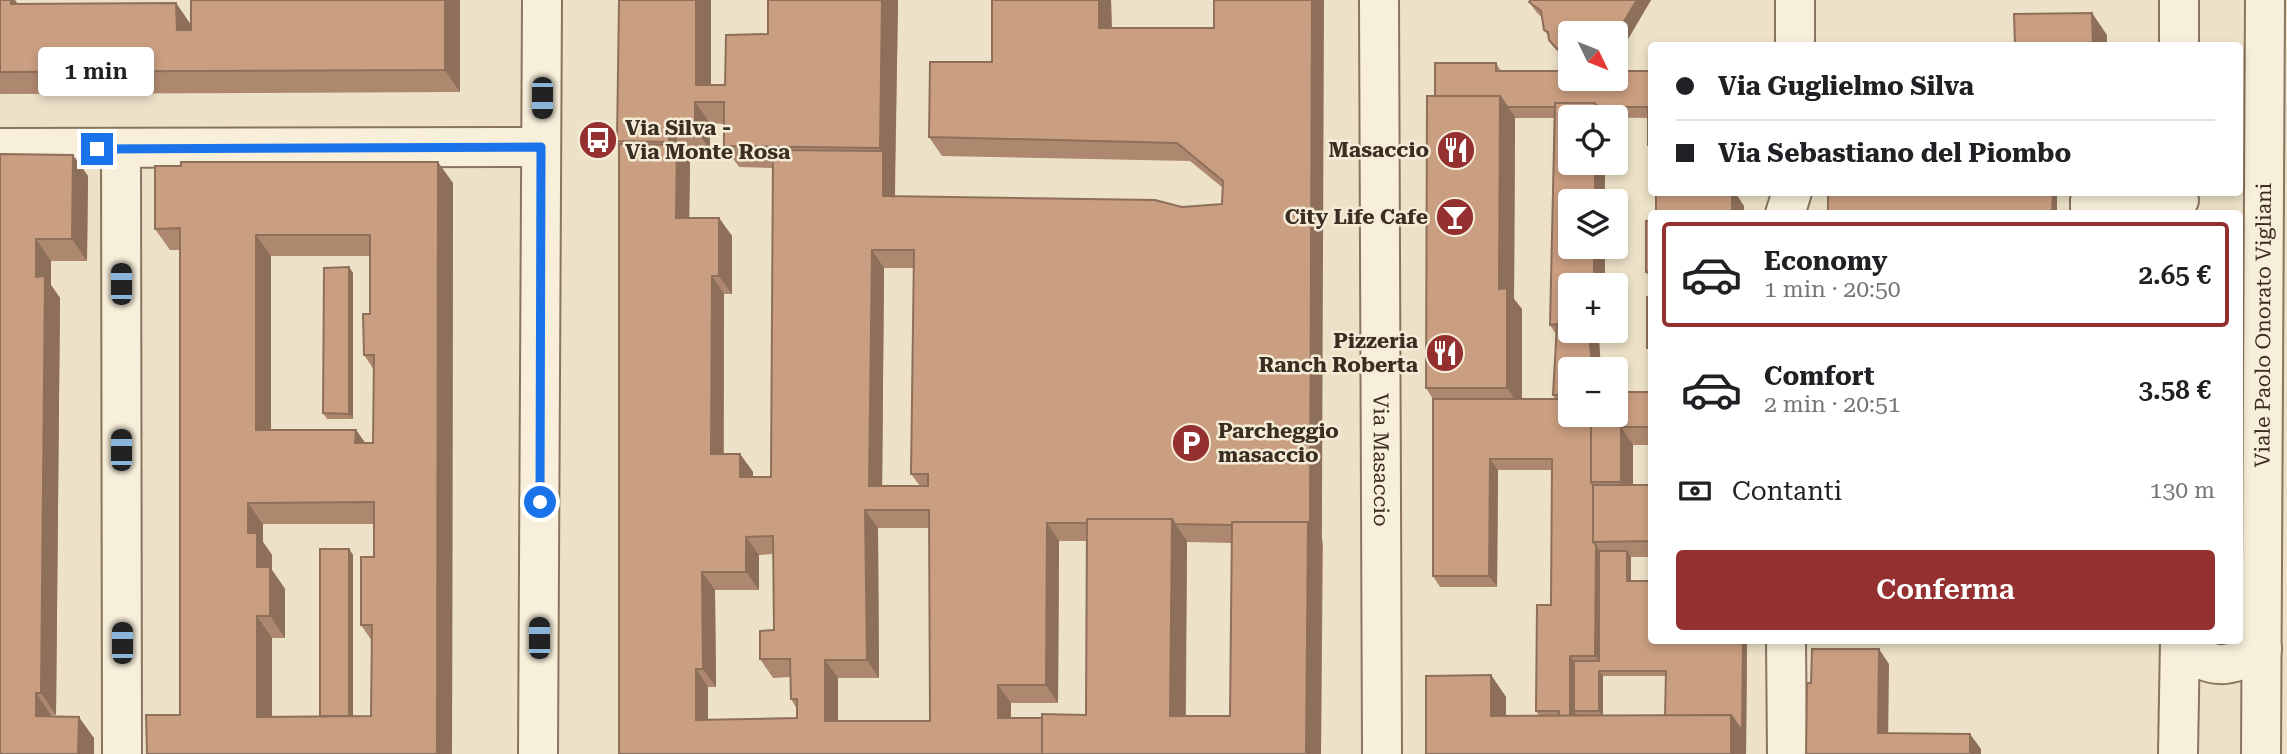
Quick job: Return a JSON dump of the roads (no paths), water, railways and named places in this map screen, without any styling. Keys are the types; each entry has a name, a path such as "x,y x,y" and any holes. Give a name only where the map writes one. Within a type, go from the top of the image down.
{"street":[{"path":"538,754 542,0"},
{"name":"Via Masaccio","path":"1379,0 1382,754"},
{"path":"1795,0 1795,42"},
{"path":"2179,0 2179,42"},
{"name":"Viale Paolo Onorato Vigliani","path":"2261,754 2264,0"},
{"path":"0,148 541,147"},
{"path":"121,149 122,754"},
{"path":"2090,210 2090,200 2179,202"},
{"path":"1786,644 1787,754"},
{"path":"2180,644 2209,664 2231,664 2262,649"},
{"path":"2178,754 2180,644"}],"place":[{"name":"Via Silva - Via Monte Rosa","path":"598,140"},
{"name":"Masaccio","path":"1456,150"},
{"name":"City Life Cafe","path":"1455,217"},
{"name":"Pizzeria Ranch Roberta","path":"1445,353"},
{"name":"Parcheggio masaccio","path":"1191,443"}]}
